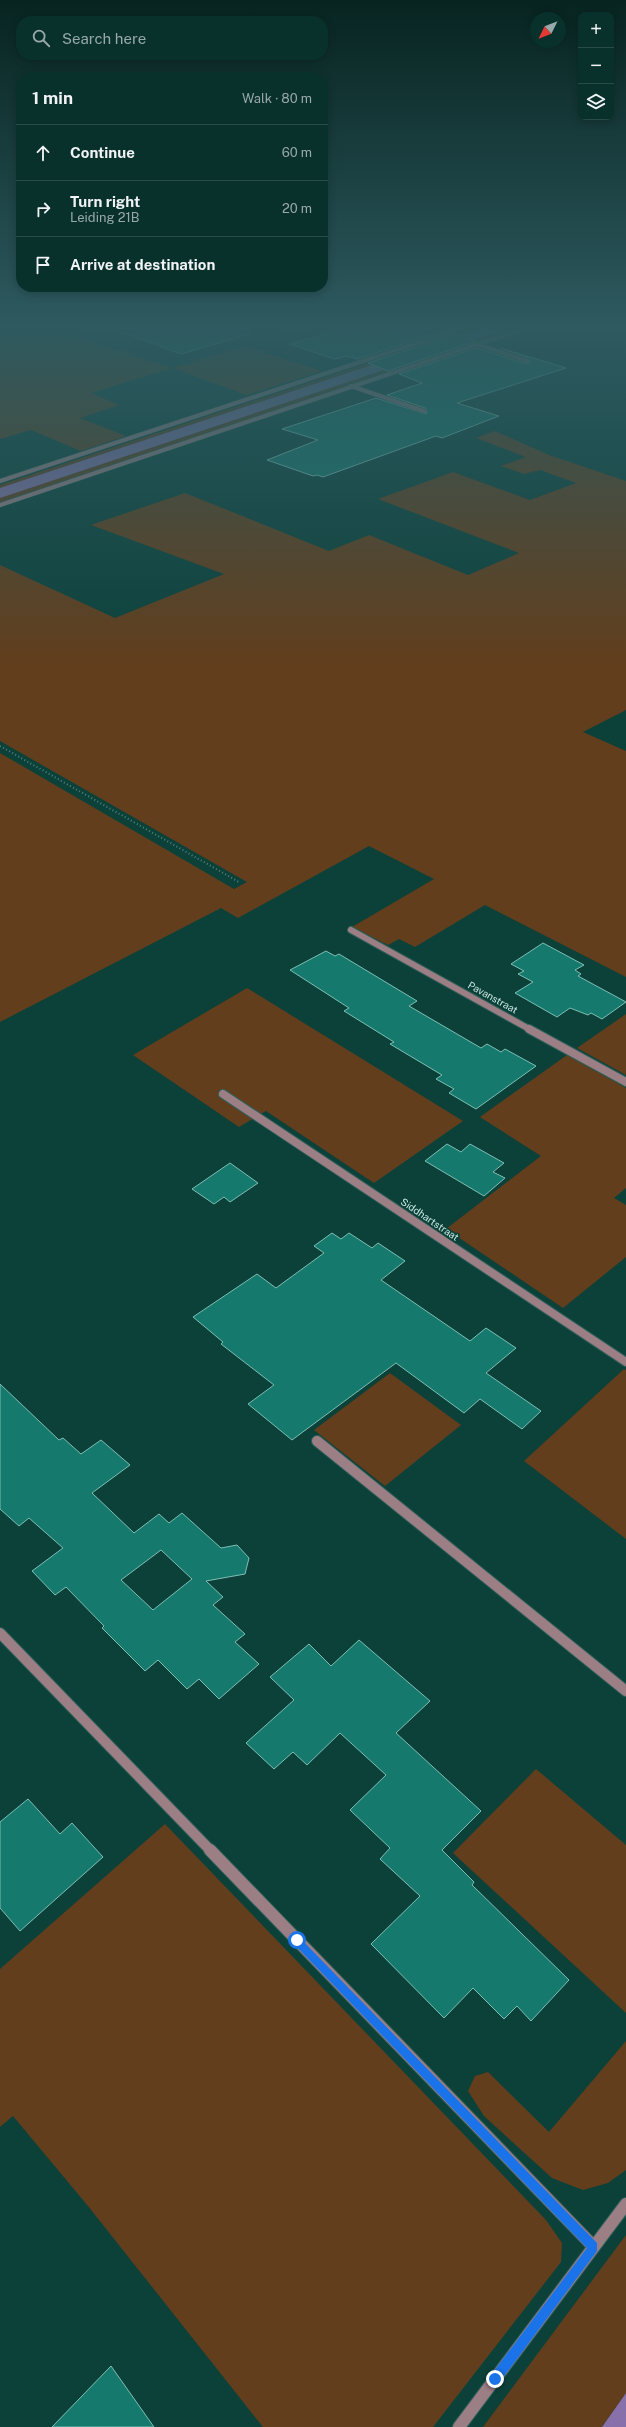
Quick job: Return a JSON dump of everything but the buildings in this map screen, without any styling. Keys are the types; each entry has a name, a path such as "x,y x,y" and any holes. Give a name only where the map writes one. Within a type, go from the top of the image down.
{"street":[{"path":"0,481 120,441"},
{"path":"0,505 188,441"},
{"name":"Pavanstraat","path":"351,930 626,1082"},
{"name":"Siddhartstraat","path":"223,1094 626,1362"},
{"path":"316,1441 626,1692"},
{"path":"0,1633 594,2247"},
{"path":"459,2427 626,2204"}],"path":[{"path":"0,746 239,882"}],"shaded area":[{"path":"58,441 110,441 81,451"},
{"path":"132,441 183,441 0,503 0,485"},
{"path":"485,441 518,441 549,455 626,481 626,710 583,732 626,751 626,977 485,905 415,947 399,939 388,945 352,927 434,879 369,846 238,918 221,908 0,1022 0,753 234,889 247,882 0,741 0,565 115,618 224,574 91,525 185,493 329,551 369,535 468,575 519,553 378,499 453,472 530,500 576,483 540,470 524,474 501,466 526,457"},
{"path":"247,988 463,1121 374,1183 266,1111 239,1127 133,1055"},
{"path":"626,1014 626,1075 577,1048"},
{"path":"567,1055 626,1088 626,1188 614,1198 626,1205 626,1257 563,1308 446,1229 541,1156 480,1117"},
{"path":"624,1369 626,1370 626,1539 524,1461"},
{"path":"390,1373 461,1425 385,1486 314,1430"},
{"path":"536,1769 626,1845 626,2013 453,1853"},
{"path":"165,1824 546,2220 562,2243 561,2262 433,2427 263,2427 88,2206 13,2116 0,2127 0,1969"},
{"path":"626,2041 626,2170 608,2183 583,2190 552,2178 484,2116 468,2091 475,2076 488,2072 549,2132"},
{"path":"626,2235 626,2393 602,2427 483,2427"},
{"path":"626,2393 626,2427 602,2427"}],"waterway":[{"path":"0,493 156,441"}],"route":[{"path":"297,1940 594,2247 495,2379"}]}
